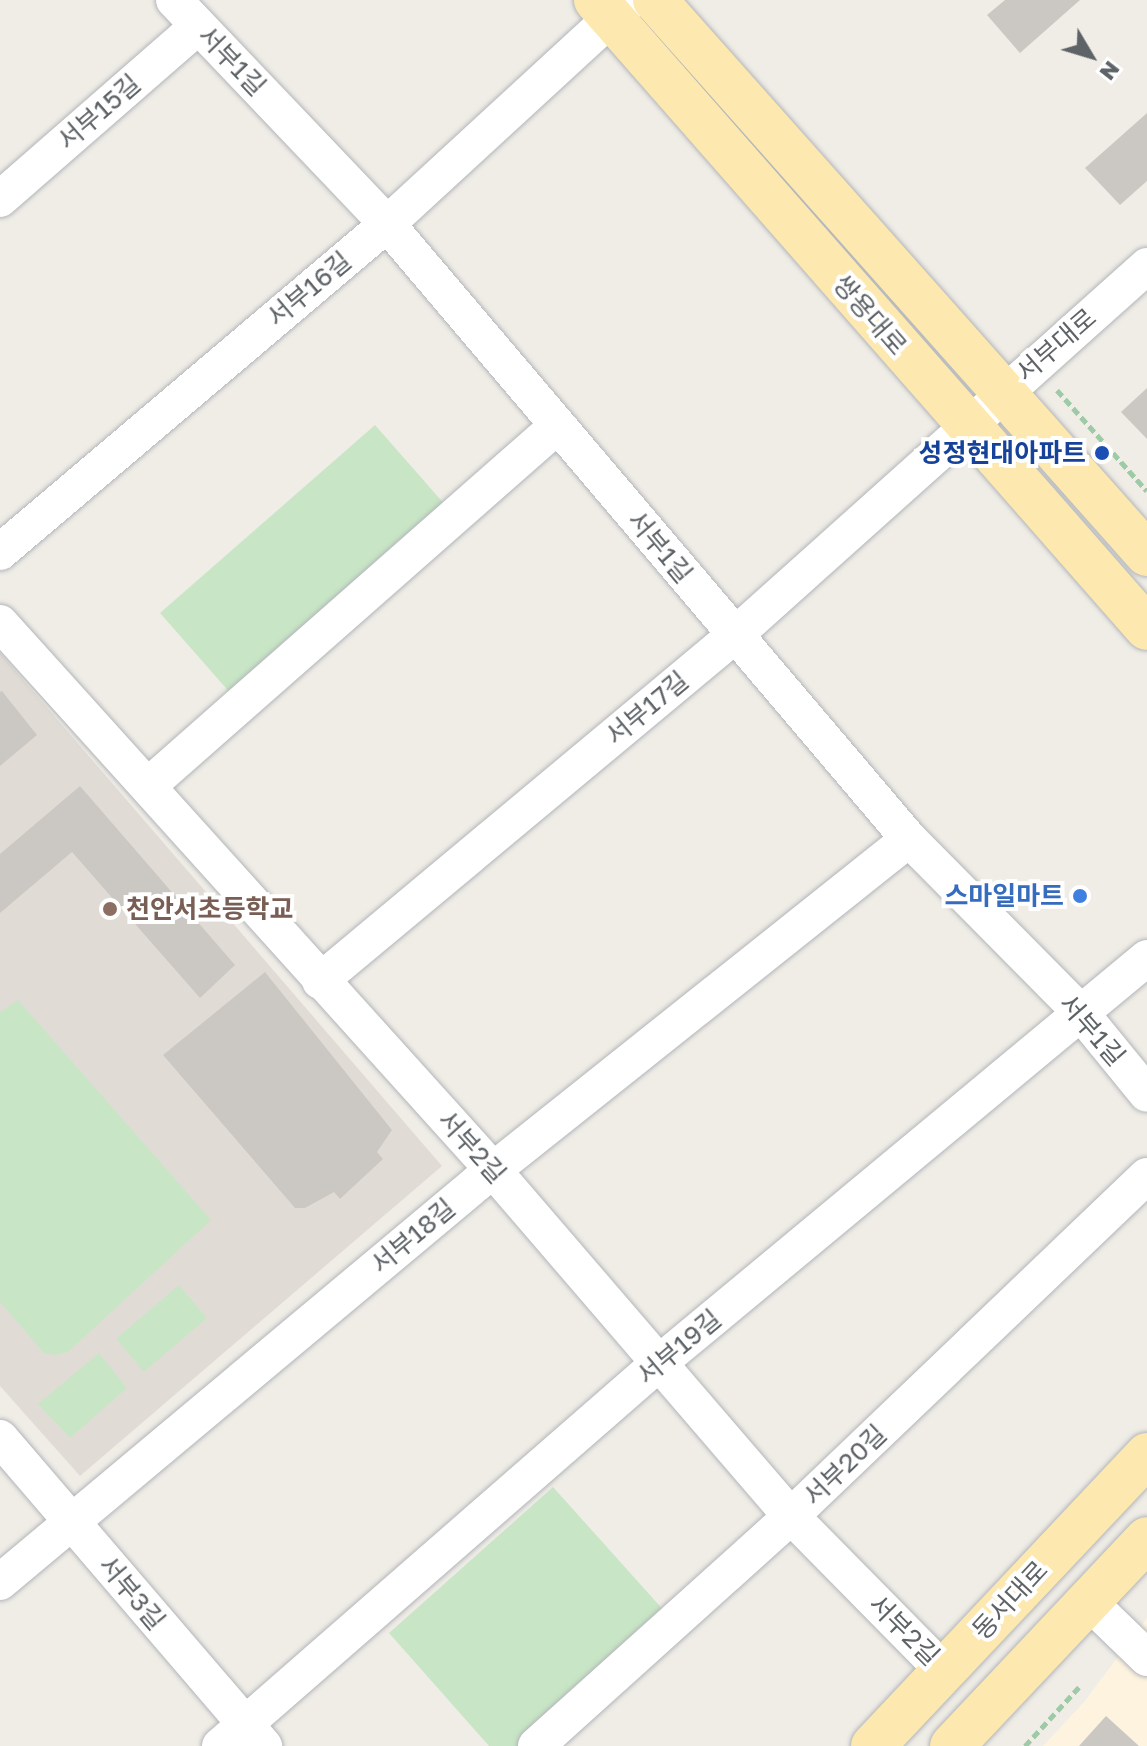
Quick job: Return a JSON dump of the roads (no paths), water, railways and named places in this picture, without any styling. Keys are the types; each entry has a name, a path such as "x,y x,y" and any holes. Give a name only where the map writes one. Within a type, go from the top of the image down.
{"main road":[{"name":"쌍용대로","path":"655,0 1019,378 1147,554"},
{"name":"쌍용대로","path":"613,6 965,425 1147,628"},
{"name":"동서대로","path":"873,1746 1147,1455"},
{"path":"952,1746 1147,1539"}],"street":[{"name":"서부1길","path":"174,0 387,224 909,839 1081,1013 1147,1094"},
{"name":"서부16길","path":"0,552 387,224 613,6"},
{"name":"서부15길","path":"0,199 198,26"},
{"name":"서부대로","path":"965,425 1147,266"},
{"name":"서부17길","path":"320,981 735,635 965,425"},
{"path":"148,786 557,426"},
{"name":"서부2길","path":"0,623 493,1170 791,1516 944,1671"},
{"name":"서부18길","path":"0,1582 70,1520 493,1170 909,839"},
{"name":"서부19길","path":"243,1739 659,1363 1147,958"},
{"name":"서부20길","path":"536,1746 791,1516 1147,1176"},
{"name":"서부3길","path":"0,1438 70,1520 243,1739"},
{"path":"1088,1601 1147,1658"}],"place":[{"name":"성정현대아파트","path":"1102,453"},
{"name":"스마일마트","path":"1080,896"},
{"name":"천안서초등학교","path":"110,909"}]}
